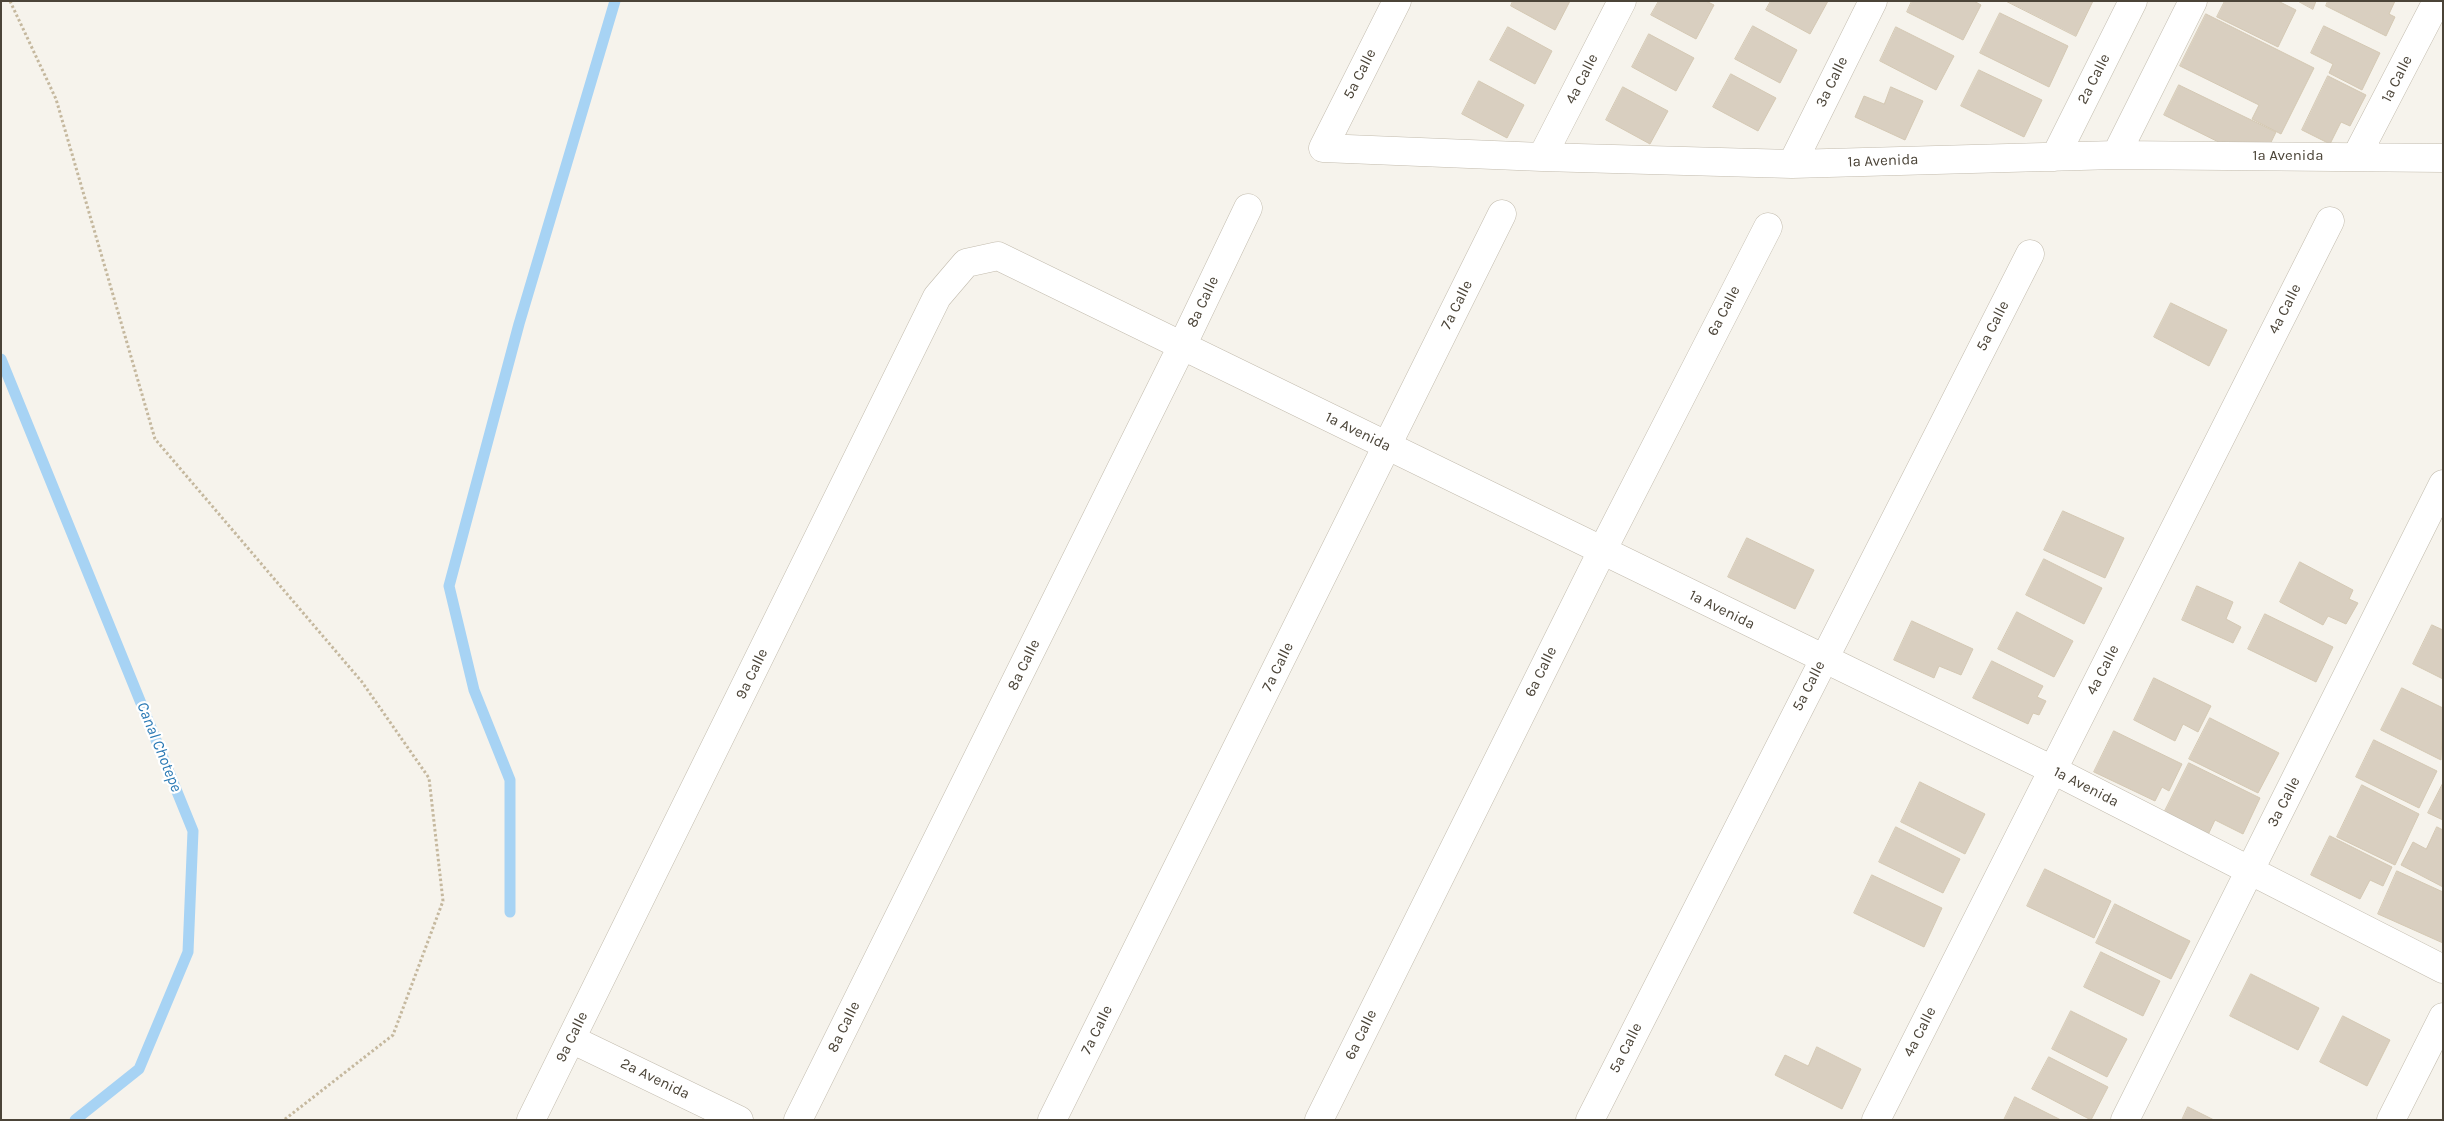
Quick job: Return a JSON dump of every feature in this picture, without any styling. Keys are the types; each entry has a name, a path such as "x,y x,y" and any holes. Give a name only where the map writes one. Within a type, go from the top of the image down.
{"street":[{"name":"5a Calle","path":"1323,148 1397,1"},
{"name":"4a Calle","path":"1542,157 1622,1"},
{"name":"3a Calle","path":"1792,164 1873,1"},
{"name":"2a Calle","path":"2055,157 2133,1"},
{"path":"2116,155 2193,1"},
{"name":"1a Calle","path":"2356,157 2437,1"},
{"name":"1a Avenida","path":"1323,148 1542,157 1792,164 2116,155 2443,158"},
{"name":"8a Calle","path":"798,1120 1182,346 1248,208"},
{"name":"7a Calle","path":"1052,1120 1502,214"},
{"name":"4a Calle","path":"1876,1120 2330,221"},
{"name":"6a Calle","path":"1319,1120 1602,551 1768,227"},
{"name":"5a Calle","path":"1590,1120 1822,658 2030,254"},
{"name":"1a Avenida","path":"998,256 2053,770 2249,872 2443,969"},
{"name":"9a Calle","path":"531,1120 937,297 966,263 998,256"},
{"name":"3a Calle","path":"2125,1120 2443,484"},
{"path":"2391,1120 2443,1018"},
{"name":"2a Avenida","path":"571,1039 738,1120"}],"path":[{"path":"10,1 56,99 155,439 362,682 430,778 443,901 393,1036 284,1120"}],"building":[{"path":"1513,1 1570,1 1555,30 1511,6"},
{"path":"1659,1 1706,1 1714,5 1696,39 1651,15"},
{"path":"1771,1 1828,1 1810,34 1766,10"},
{"path":"1912,1 1974,1 1981,5 1963,40 1907,12"},
{"path":"2006,1 2093,1 2076,36"},
{"path":"2225,1 2278,1 2296,10 2278,47 2217,17"},
{"path":"2298,1 2316,1 2313,9"},
{"path":"2328,1 2395,1 2389,14 2395,17 2386,36 2326,6"},
{"path":"2000,13 2068,46 2049,87 1980,53"},
{"path":"2206,14 2314,68 2281,134 2252,119 2259,105 2180,66"},
{"path":"1753,26 1797,50 1780,83 1735,59"},
{"path":"2324,26 2380,53 2362,90 2329,73 2333,64 2311,53"},
{"path":"1508,27 1552,51 1535,84 1490,60"},
{"path":"1896,27 1954,56 1936,90 1880,61"},
{"path":"1649,34 1694,58 1676,91 1632,67"},
{"path":"1979,70 2042,100 2024,137 1961,106"},
{"path":"1731,74 1776,98 1758,131 1713,107"},
{"path":"2328,76 2366,95 2350,126 2341,122 2330,144 2302,130"},
{"path":"1479,81 1524,105 1507,138 1462,114"},
{"path":"2179,85 2276,132 2261,163 2164,115"},
{"path":"1623,87 1668,111 1650,144 1606,120"},
{"path":"1891,87 1923,101 1905,140 1855,117 1864,96 1884,104"},
{"path":"2171,303 2227,330 2209,366 2154,337"},
{"path":"2063,511 2124,538 2105,578 2044,550"},
{"path":"1747,538 1814,570 1795,609 1728,577"},
{"path":"2044,559 2102,588 2084,624 2026,595"},
{"path":"2300,562 2353,590 2349,599 2358,603 2346,624 2328,616 2323,625 2280,602"},
{"path":"2197,586 2233,602 2226,619 2241,627 2233,643 2182,620"},
{"path":"2017,612 2073,641 2054,677 1998,649"},
{"path":"2265,614 2333,647 2316,682 2248,649"},
{"path":"1912,621 1973,649 1961,675 1939,666 1934,678 1894,660"},
{"path":"2432,625 2443,630 2443,679 2413,664"},
{"path":"1992,661 2043,686 2037,697 2046,701 2039,715 2033,713 2028,724 1973,698"},
{"path":"2154,678 2211,706 2198,732 2183,724 2175,741 2134,720"},
{"path":"2402,688 2443,708 2441,760 2381,730"},
{"path":"2210,718 2279,753 2258,793 2189,759"},
{"path":"2114,731 2182,764 2169,791 2162,787 2155,801 2094,772"},
{"path":"2374,740 2437,771 2419,808 2356,777"},
{"path":"2189,763 2260,798 2243,834 2215,820 2207,837 2163,815"},
{"path":"1920,782 1985,814 1965,854 1901,822"},
{"path":"2443,783 2443,820 2428,813"},
{"path":"2362,785 2419,814 2395,865 2337,837"},
{"path":"1896,827 1960,859 1943,893 1879,862"},
{"path":"2437,827 2443,830 2443,887 2401,865 2413,842 2426,849"},
{"path":"2330,836 2392,867 2383,886 2370,880 2360,899 2311,875"},
{"path":"2045,869 2111,901 2094,938 2027,906"},
{"path":"2397,871 2443,892 2443,943 2378,914"},
{"path":"1872,875 1942,908 1924,947 1854,913"},
{"path":"2115,904 2190,941 2171,979 2096,943"},
{"path":"2101,952 2160,981 2143,1016 2084,987"},
{"path":"2251,974 2319,1008 2298,1050 2230,1016"},
{"path":"2071,1011 2127,1039 2107,1077 2052,1049"},
{"path":"2343,1016 2390,1040 2367,1086 2320,1062"},
{"path":"1817,1047 1861,1069 1842,1109 1775,1075 1785,1055 1808,1066"},
{"path":"2049,1057 2108,1087 2091,1120 2032,1089"},
{"path":"2015,1097 2061,1120 2004,1120"},
{"path":"2188,1107 2214,1120 2182,1120"}],"waterway":[{"path":"510,912 510,780 474,690 449,586 519,324 615,1"},
{"name":"Canal Chotepe","path":"1,359 193,831 188,952 139,1069 75,1120"}]}
